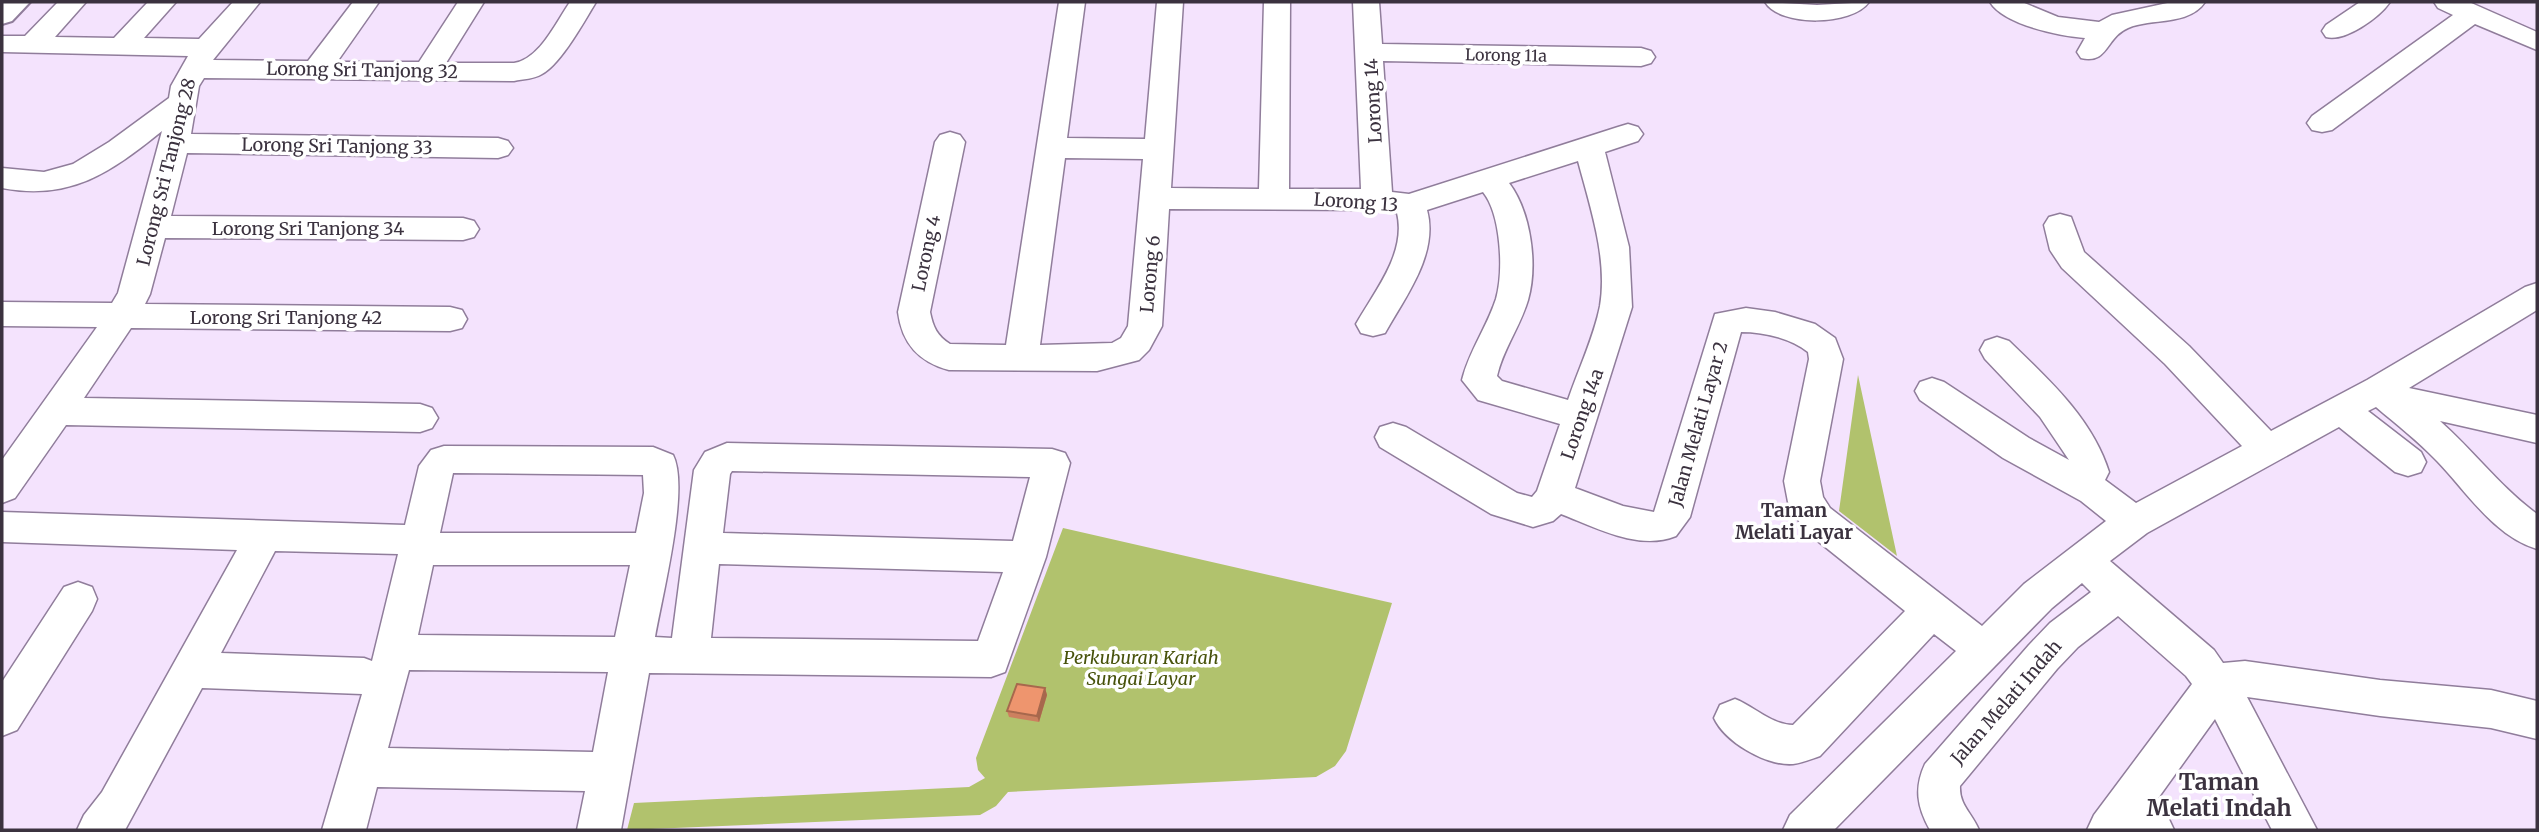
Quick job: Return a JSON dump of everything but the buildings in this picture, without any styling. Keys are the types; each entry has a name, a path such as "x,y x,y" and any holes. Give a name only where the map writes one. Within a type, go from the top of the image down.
{"main road":[{"path":"2,15 15,2"}],"street":[{"path":"32,45 73,2"},
{"path":"122,46 163,2"},
{"name":"Lorong Sri Tanjong 28","path":"2,488 123,316 134,294 154,227 183,101 200,58 247,2"},
{"path":"317,69 366,2"},
{"path":"427,71 471,2"},
{"name":"Lorong Sri Tanjong 32","path":"2,44 122,46 200,58 317,69 514,72 531,69 543,60 583,2"},
{"path":"1021,358 1072,2"},
{"name":"Lorong 6","path":"941,356 1118,356 1130,351 1141,340 1145,326 1157,198 1170,2"},
{"path":"1274,199 1277,2"},
{"name":"Lorong 14","path":"1366,2 1371,52 1377,200"},
{"path":"1778,2 1790,9 1815,13 1834,12 1856,2"},
{"path":"2003,2 2020,12 2094,41 2109,15 2118,12 2180,8 2192,2"},
{"path":"2336,31 2377,2"},
{"path":"2447,2 2537,42"},
{"path":"2322,123 2473,13"},
{"name":"Lorong 11a","path":"1371,52 1641,57"},
{"path":"2,178 30,183 51,182 84,172 183,101"},
{"name":"Lorong 13","path":"1157,198 1377,200 1410,205 1628,134"},
{"name":"Lorong 4","path":"941,356 934,352 918,331 914,312 950,142"},
{"name":"Lorong Sri Tanjong 33","path":"175,144 498,148"},
{"path":"1052,148 1160,149"},
{"name":"Lorong 14a","path":"1554,496 1613,322 1618,290 1610,229 1589,148"},
{"path":"1489,180 1501,193 1508,207 1516,282 1512,299 1482,367 1479,380 1490,391 1581,417"},
{"path":"1373,324 1413,247 1415,216 1410,205"},
{"path":"2060,225 2066,250 2073,260 2177,355 2267,450"},
{"name":"Lorong Sri Tanjong 34","path":"154,227 463,229"},
{"path":"1805,830 2038,597 2082,560 2134,522 2341,410 2384,393 2537,295"},
{"name":"Lorong Sri Tanjong 42","path":"2,314 450,318"},
{"name":"Jalan Melati Layar 2","path":"1554,496 1636,525 1659,528 1665,525 1671,517 1727,323 1732,318 1749,318 1805,334 1821,344 1826,359 1802,481 1806,501 1817,519 1984,650"},
{"path":"1997,350 2041,395 2084,451 2091,472 2084,484"},
{"path":"1932,391 2016,449 2084,484 2134,522"},
{"path":"2384,393 2537,429"},
{"path":"2384,393 2448,449 2484,492 2537,534"},
{"path":"2341,410 2408,462"},
{"path":"57,411 420,418"},
{"path":"1393,437 1508,506 1535,512 1544,509 1554,496"},
{"path":"191,670 632,656 689,657 992,659 1027,557 1053,466 1049,461 727,457 718,462 712,470 689,657"},
{"path":"344,830 362,767 379,664 409,545 434,472 444,460 653,461 660,465 662,493 599,830"},
{"path":"2,527 264,536 409,545 653,549"},
{"path":"99,830 117,806 264,536"},
{"path":"704,548 1027,557"},
{"path":"2082,560 2182,644 2216,684 2235,714 2295,830"},
{"name":"Jalan Melati Indah","path":"1957,830 1938,803 1940,778 2064,635 2120,592"},
{"path":"2,717 78,599"},
{"path":"1735,718 1778,745 1794,746 1805,742 1931,610"},
{"path":"2130,821 2216,684 2227,680 2245,679 2380,698 2491,709 2514,712 2537,720"},
{"path":"362,767 611,772"}],"green space":[{"path":"1858,375 1897,556 1839,511"},
{"name":"Perkuburan Kariah Sungai Layar","path":"1063,528 1392,603 1346,751 1335,766 1316,777 1008,792 996,806 980,815 627,830 634,803 969,787 985,778 978,770 976,758"}],"district":[{"name":"Taman Melati Layar","path":"1794,521"},
{"name":"Taman Melati Indah","path":"2219,794"}]}
